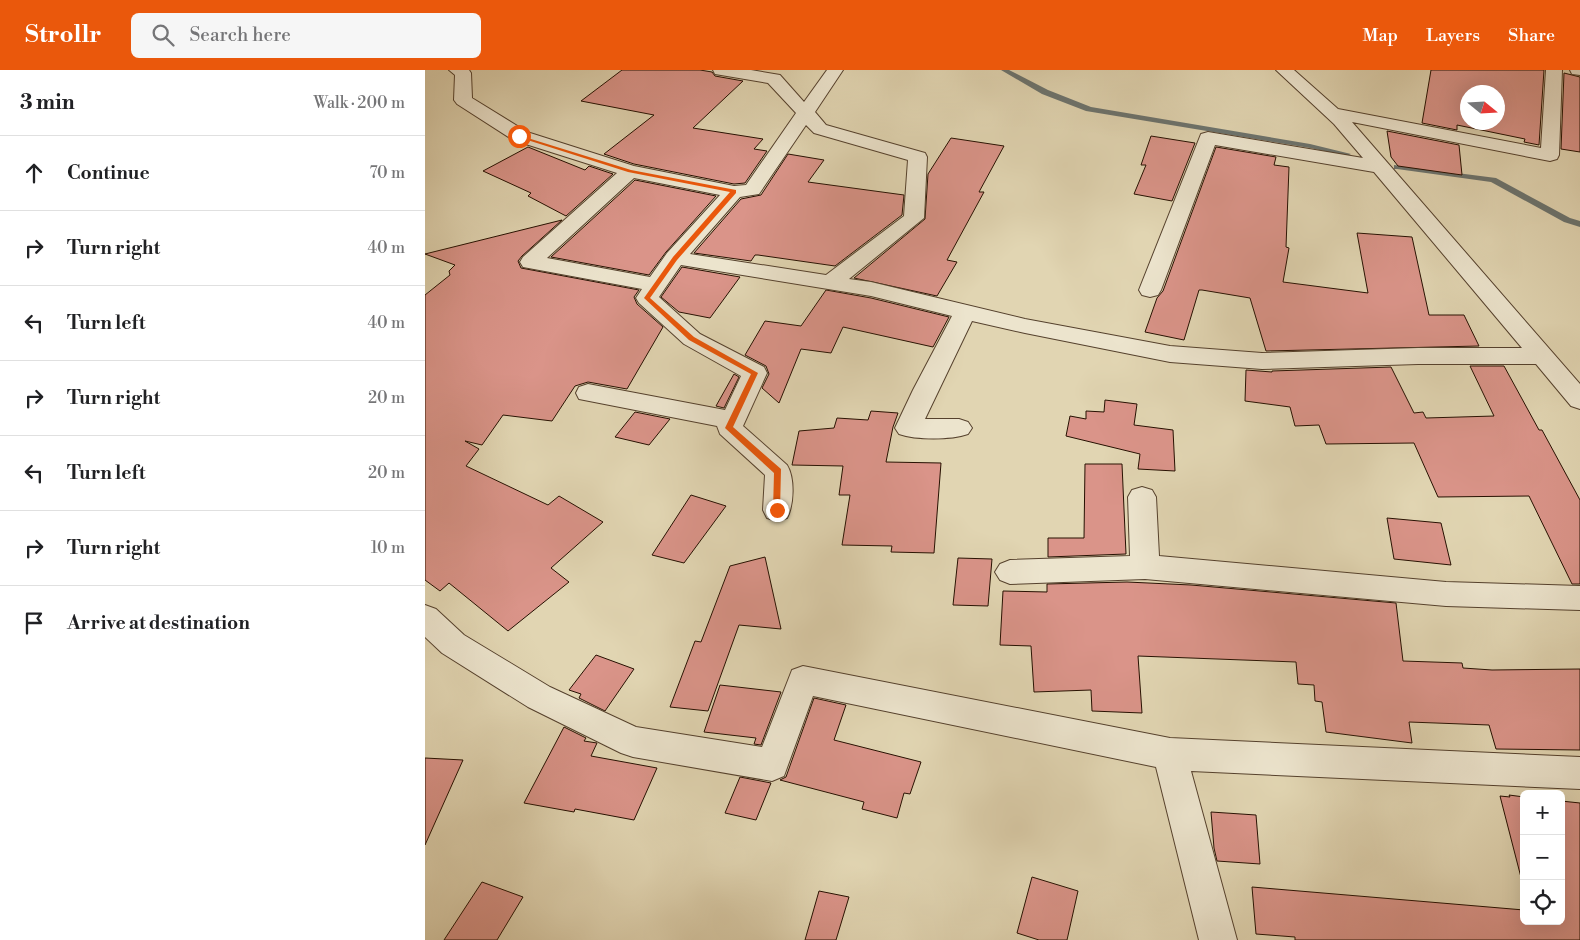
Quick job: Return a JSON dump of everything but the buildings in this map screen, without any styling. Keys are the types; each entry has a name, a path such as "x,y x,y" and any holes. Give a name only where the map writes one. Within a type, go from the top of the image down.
{"street":[{"path":"457,70 463,73 463,100 519,136 630,171 734,192 752,190 835,70"},
{"path":"721,70 774,79 820,129 919,158 914,218 831,282"},
{"path":"1284,70 1332,113 1580,400"},
{"path":"1332,113 1550,155 1554,70"},
{"path":"1150,290 1208,138 1380,167"},
{"path":"630,171 531,262 656,285"},
{"path":"734,192 675,258 647,298 691,339 755,373 729,428 778,472 777,510"},
{"path":"675,258 871,289 1025,326 1170,354 1261,362 1418,356 1542,356"},
{"path":"959,428 908,428 925,390 966,312"},
{"path":"588,393 732,420"},
{"path":"1142,497 1145,567"},
{"path":"1010,572 1145,567 1447,594 1580,598"},
{"path":"425,618 453,644 539,697 633,742 773,765 803,680 1170,754 1580,772"},
{"path":"1170,754 1219,940"}],"waterway":[{"path":"1004,70 1045,92 1089,109 1310,146 1347,154"},
{"path":"1397,167 1493,180 1567,220 1580,224"}],"route":[{"path":"519,136 630,171 734,192 675,258 647,298 691,339 755,373 729,428 778,472 777,510"}]}
